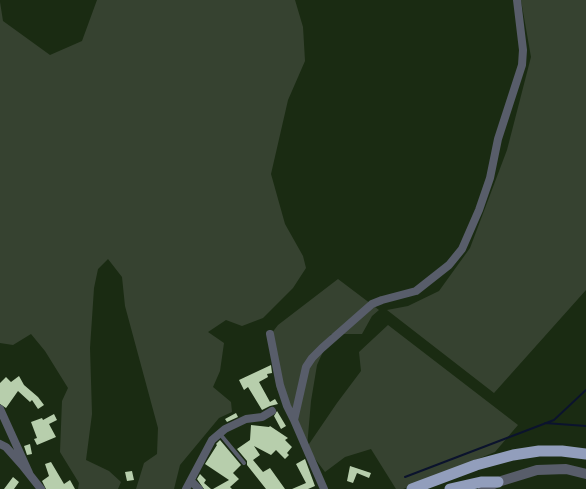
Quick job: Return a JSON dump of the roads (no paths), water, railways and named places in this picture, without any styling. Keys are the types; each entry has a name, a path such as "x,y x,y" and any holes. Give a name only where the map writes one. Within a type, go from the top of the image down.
{"highway":[{"path":"412,489 476,465 513,455 539,451 586,454"},
{"path":"450,489 481,482 498,482"}],"street":[{"path":"294,420 306,368 312,358 372,304 416,291 449,265 462,249 479,210 488,184 498,139 522,65 523,50 516,0"},
{"path":"270,334 280,385 287,406 324,489"},
{"path":"0,409 29,473"},
{"path":"186,489 212,440 225,429 246,419 262,417 272,411"},
{"path":"0,444 6,447 29,473 40,489"},
{"path":"483,489 498,482 537,470 566,469 586,474"},
{"path":"190,481 199,489"}],"lane":[{"path":"220,434 244,463"}],"waterway":[{"path":"405,477 554,420 586,390"},
{"path":"545,423 586,426"}]}
